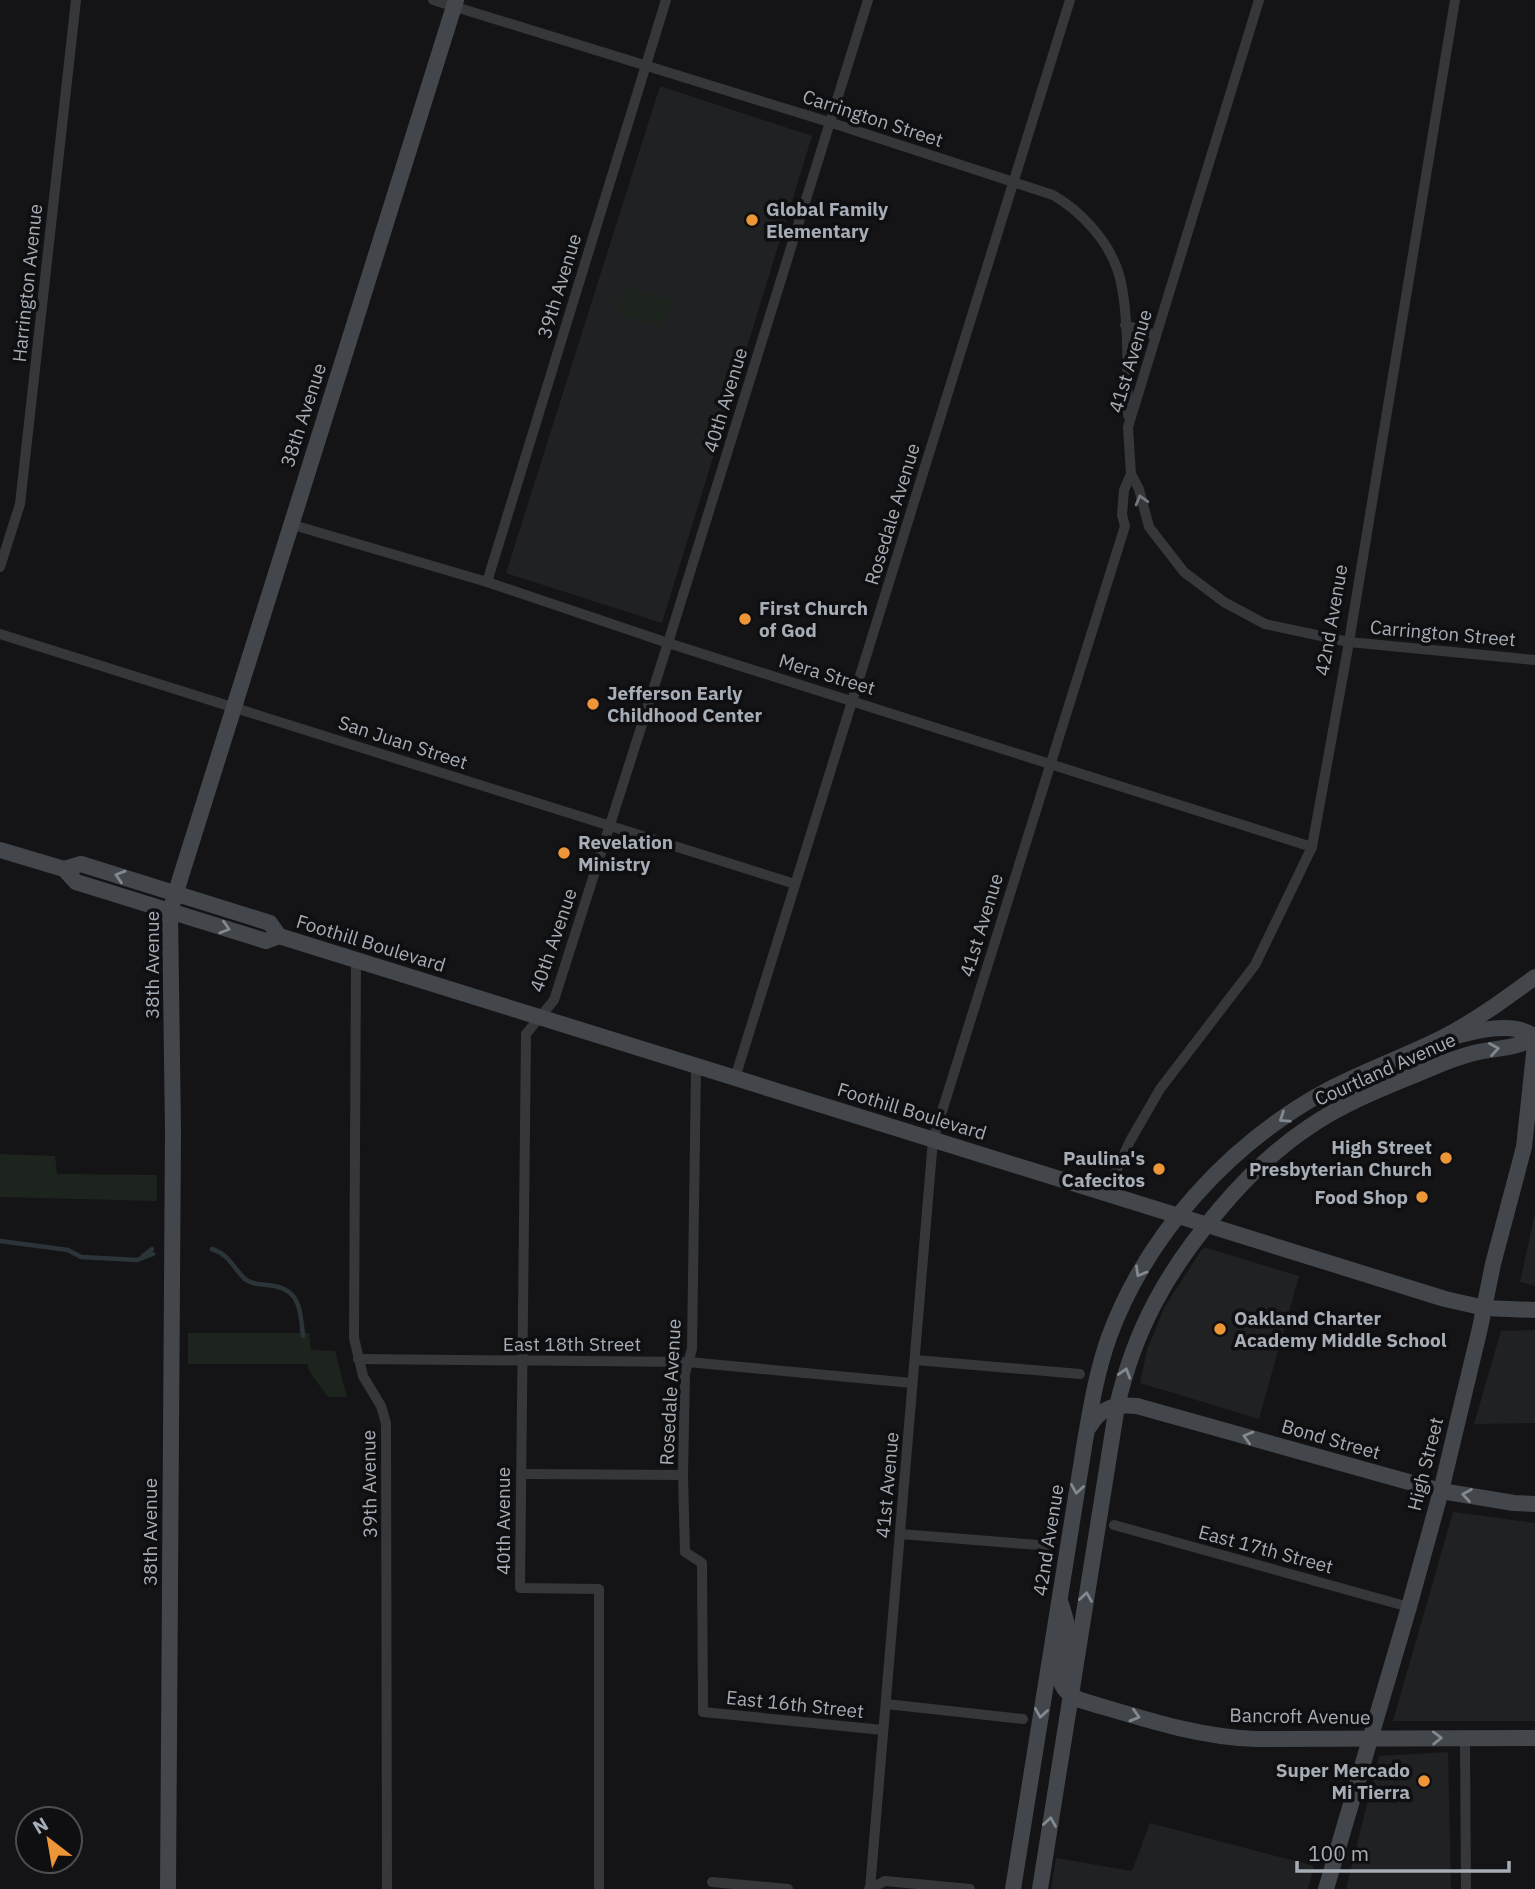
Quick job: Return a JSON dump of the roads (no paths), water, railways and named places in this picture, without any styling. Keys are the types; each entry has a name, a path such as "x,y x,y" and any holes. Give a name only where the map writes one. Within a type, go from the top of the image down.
{"main road":[{"name":"38th Avenue","path":"168,1889 173,1131 170,911 455,3"},
{"name":"Foothill Boulevard","path":"0,850 64,869 76,882 266,941 279,936"},
{"name":"Foothill Boulevard","path":"64,869 81,864 175,893 270,923 279,936 1445,1299 1485,1308 1535,1310"},
{"name":"Courtland Avenue","path":"1179,1216 1229,1161 1274,1125 1326,1091 1473,1021 1535,977"},
{"name":"Courtland Avenue","path":"1207,1225 1266,1159 1311,1125 1337,1110 1452,1060 1526,1043 1535,1037 1527,1031 1493,1029 1468,1033 1420,1048"},
{"name":"High Street","path":"1326,1889 1441,1491 1493,1264 1524,1147 1535,1044"},
{"name":"42nd Avenue","path":"1013,1889 1098,1370 1118,1317 1150,1256 1179,1216"},
{"path":"1040,1889 1117,1406 1133,1348 1154,1303 1174,1267 1207,1225"},
{"path":"1085,1441 1089,1428 1100,1412 1117,1406"},
{"name":"Bond Street","path":"1117,1406 1147,1409 1441,1491 1535,1504"},
{"path":"1060,1598 1067,1629 1059,1672 1060,1682 1070,1696"},
{"name":"Bancroft Avenue","path":"1070,1696 1160,1723 1223,1736 1272,1740 1535,1738"}],"street":[{"name":"Harrington Avenue","path":"0,567 20,504 76,0"},
{"name":"Carrington Street","path":"433,0 455,3 829,122 1053,195 1072,206 1098,235 1116,265 1122,289 1125,325 1128,427"},
{"name":"39th Avenue","path":"487,582 666,0"},
{"name":"40th Avenue","path":"599,1889 599,1589 520,1588 526,1034 554,1000 868,0"},
{"name":"Rosedale Avenue","path":"735,1078 1070,0"},
{"name":"41st Avenue","path":"870,1889 933,1140 1125,526 1122,514 1124,490 1131,474 1128,427 1259,0"},
{"name":"42nd Avenue","path":"1106,1193 1130,1140 1160,1089 1255,965 1312,847 1349,642 1455,0"},
{"path":"1125,325 1156,335"},
{"name":"Carrington Street","path":"1131,474 1139,489 1149,527 1184,572 1224,602 1265,624 1349,642 1535,660"},
{"name":"Mera Street","path":"290,524 487,582 668,643 1312,847"},
{"path":"1125,526 1149,527"},
{"name":"San Juan Street","path":"0,634 795,884"},
{"name":"39th Avenue","path":"356,960 354,1338 363,1376 381,1406 386,1423 387,1889"},
{"name":"Rosedale Avenue","path":"696,1066 692,1349 685,1373 683,1475 685,1552 702,1563 703,1712"},
{"name":"East 18th Street","path":"358,1359 688,1362 912,1383"},
{"path":"915,1360 1080,1374"},
{"path":"521,1474 683,1475"},
{"name":"East 17th Street","path":"1114,1525 1409,1607"},
{"path":"900,1534 1051,1546"},
{"name":"East 16th Street","path":"886,1704 1023,1720"},
{"name":"East 16th Street","path":"703,1712 883,1730"},
{"path":"1465,1738 1466,1889"},
{"path":"870,1889 885,1881 970,1889"},
{"path":"712,1882 788,1889"}],"waterway":[{"path":"0,1241 68,1250 81,1257 137,1260 153,1254"},
{"path":"143,1256 152,1249"},
{"path":"212,1249 227,1258 247,1281 277,1287 292,1295 299,1308 303,1336"}],"place":[{"name":"Global Family Elementary","path":"752,220"},
{"name":"First Church of God","path":"745,619"},
{"name":"Jefferson Early Childhood Center","path":"593,704"},
{"name":"Revelation Ministry","path":"564,853"},
{"name":"High Street Presbyterian Church","path":"1446,1158"},
{"name":"Paulina's Cafecitos","path":"1159,1169"},
{"name":"Food Shop","path":"1422,1197"},
{"name":"Oakland Charter Academy Middle School","path":"1220,1329"},
{"name":"Super Mercado Mi Tierra","path":"1424,1781"}]}
